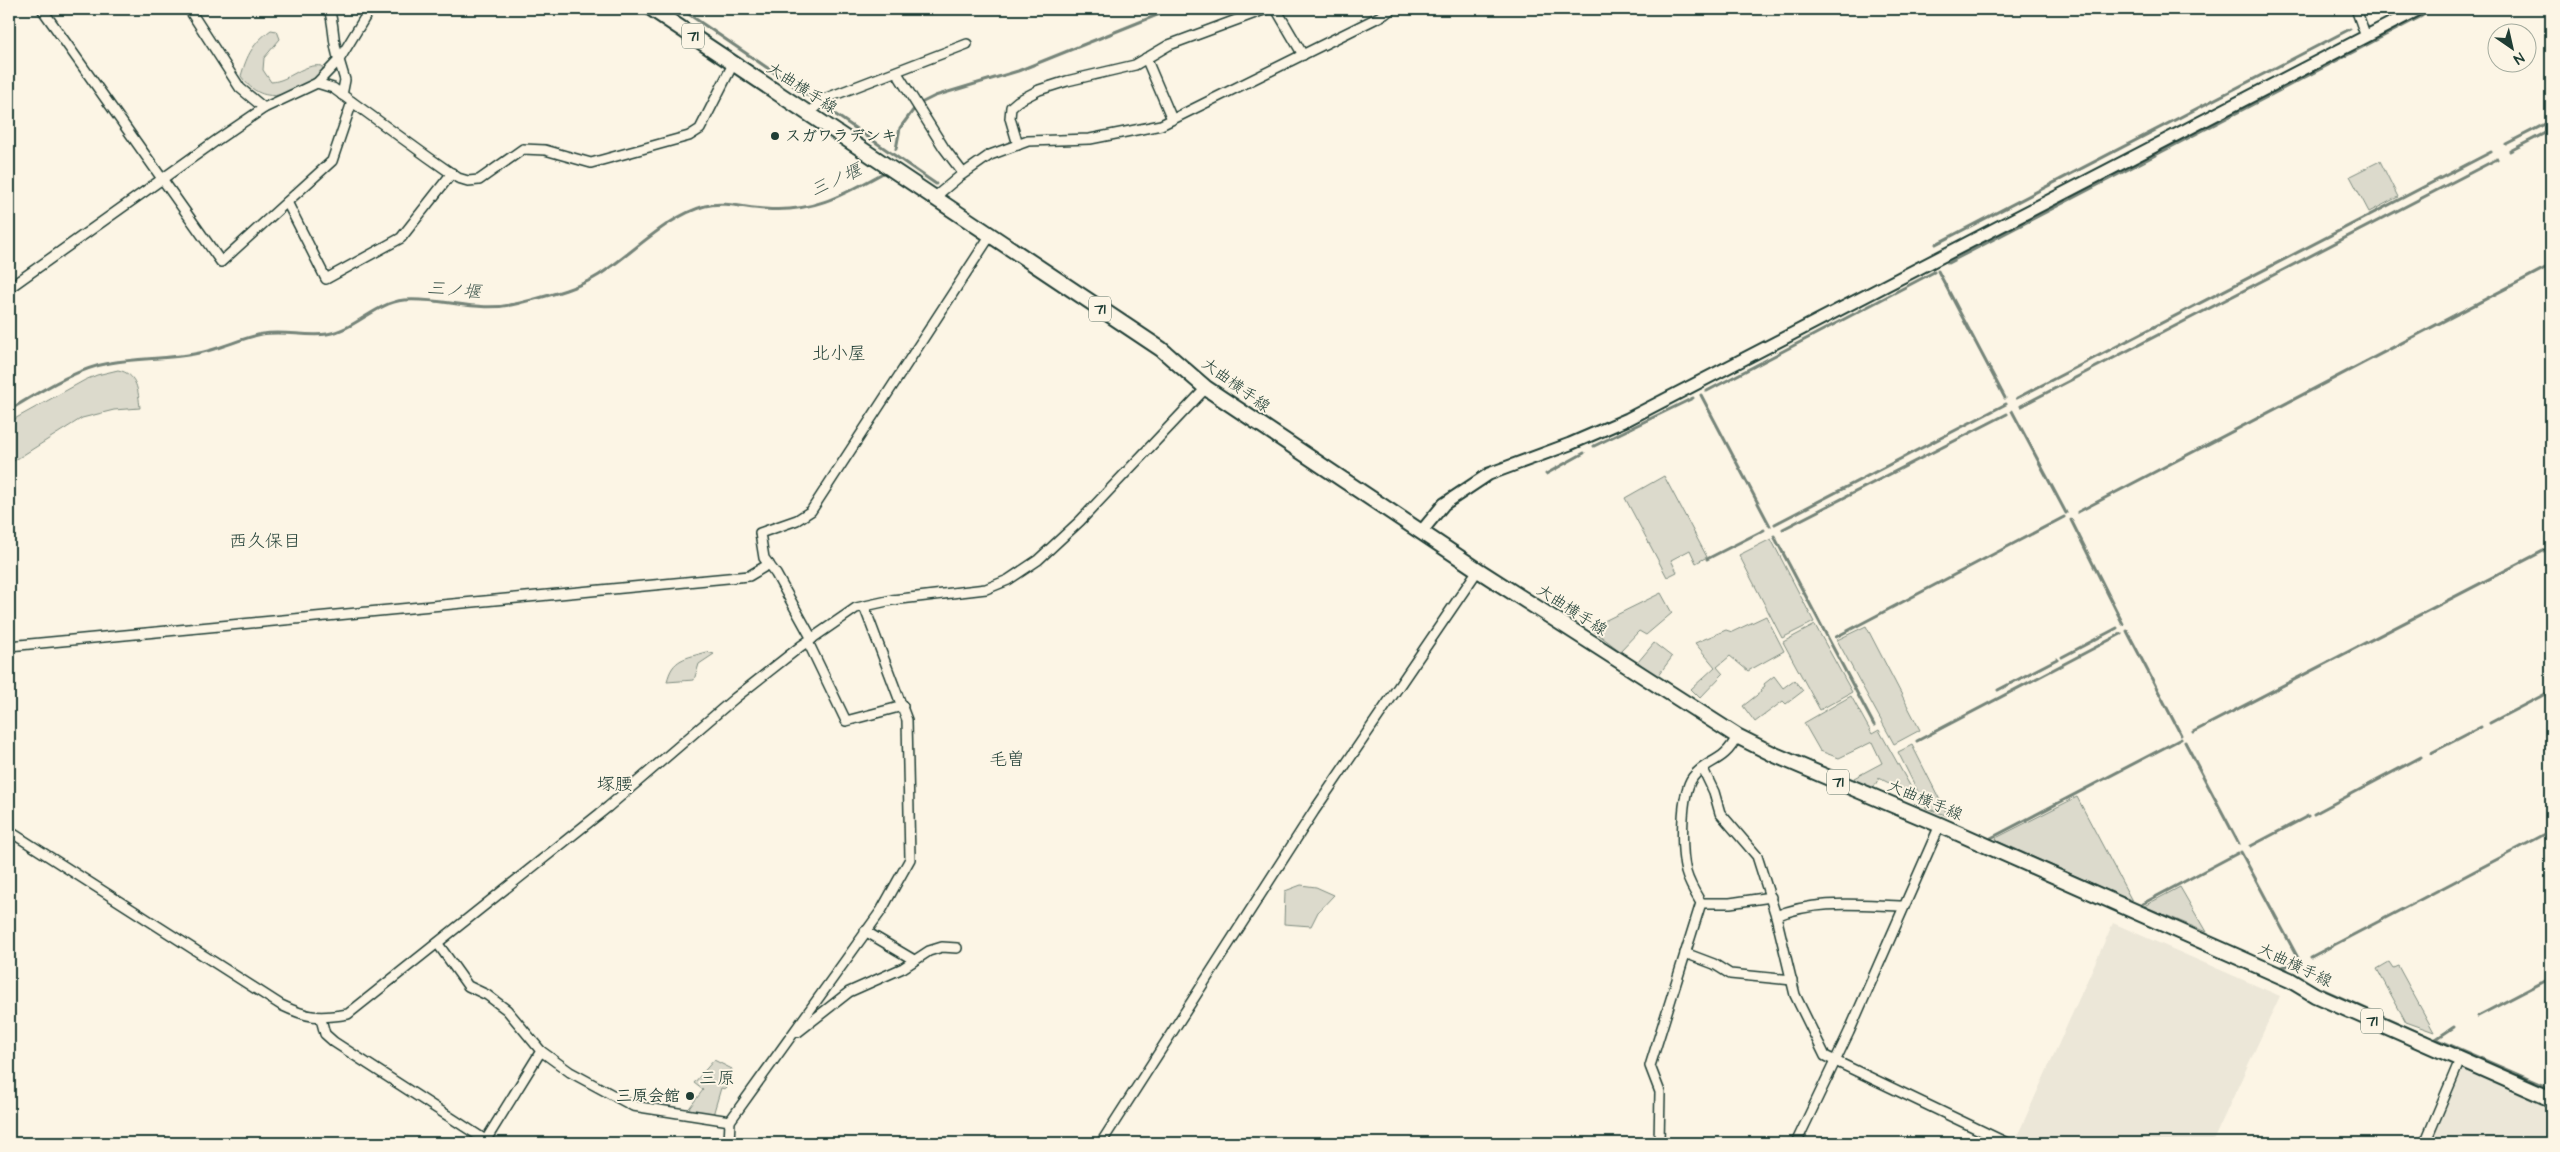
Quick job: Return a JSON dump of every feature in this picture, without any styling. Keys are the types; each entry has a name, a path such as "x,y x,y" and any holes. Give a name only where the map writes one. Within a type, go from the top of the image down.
{"main road":[{"name":"大曲横手線","path":"652,9 1161,349 1206,388 1478,570 1737,736 1776,755 1940,825 2290,980 2316,995 2551,1099"}],"street":[{"path":"42,9 222,262 332,161 352,102"},
{"path":"189,9 240,88 264,108"},
{"path":"329,9 334,23 332,43 345,80 342,95"},
{"path":"9,288 264,108 317,83 339,60 370,9"},
{"path":"1018,145 1010,118 1010,107 1018,100 1067,81 1135,64 1169,45 1266,9"},
{"path":"1276,9 1303,54"},
{"path":"935,197 990,155 1028,141 1090,139 1172,120 1391,9"},
{"path":"2356,9 2366,37"},
{"path":"1421,532 1444,504 1489,474 1628,419 2419,9"},
{"path":"808,113 824,99 897,73 967,44"},
{"path":"1146,58 1172,120"},
{"path":"317,83 333,88 452,173 468,181 479,180 523,149 546,150 590,163 689,136 700,129 733,64"},
{"path":"897,73 944,148 963,174"},
{"path":"287,202 326,279 402,238 452,173"},
{"path":"903,706 846,721 810,640 764,558 760,533 797,520 811,511 990,236"},
{"path":"9,831 281,1004 304,1016 321,1019 348,1014 608,807 735,698 810,640 856,608 892,600 986,589 1008,580 1038,560 1080,521 1206,388"},
{"path":"9,646 749,576 769,564"},
{"path":"1101,1143 1314,812 1478,570"},
{"path":"729,1143 730,1121 881,911 910,859 907,720 864,606"},
{"path":"1659,1143 1660,1092 1650,1066 1701,903 1686,870 1683,838 1684,813 1689,786 1693,776 1731,750 1737,736"},
{"path":"1703,769 1714,792 1720,813 1757,856 1771,897 1795,995 1825,1056 2007,1143"},
{"path":"1796,1143 1835,1061 1940,825"},
{"path":"1701,903 1730,903 1771,897"},
{"path":"1776,916 1819,904 1904,906"},
{"path":"865,931 914,960"},
{"path":"438,944 468,986 488,995 508,1010 541,1051 570,1072 633,1106 730,1121"},
{"path":"790,1037 849,992 903,968 914,960 942,946 957,948"},
{"path":"1685,953 1714,964 1730,974 1792,980"},
{"path":"321,1019 325,1034 334,1042 486,1142 541,1051"},
{"path":"2425,1143 2460,1060"}],"shaded area":[{"path":"271,30 277,31 280,39 264,58 263,70 271,82 284,79 308,67 322,66 323,72 302,86 281,95 260,93 250,87 241,76 246,62 255,45"},
{"path":"2380,161 2398,197 2369,212 2350,176"},
{"path":"118,370 130,375 136,384 140,408 114,410 82,418 9,464 9,422 85,380"},
{"path":"1664,476 1707,557 1696,563 1690,550 1671,560 1677,572 1667,577 1625,498"},
{"path":"1771,539 1814,622 1782,638 1739,555"},
{"path":"1661,593 1672,613 1646,635 1639,631 1620,651 1590,628"},
{"path":"1766,616 1784,651 1748,671 1730,656 1717,667 1723,674 1700,698 1691,689 1715,667 1695,643 1726,630 1732,632"},
{"path":"1815,625 1852,692 1820,710 1783,642"},
{"path":"1866,626 1920,730 1894,744 1837,640"},
{"path":"1654,643 1672,657 1657,677 1638,662"},
{"path":"707,652 714,654 699,664 694,680 667,682 672,668 681,660"},
{"path":"1774,676 1783,688 1794,680 1803,691 1786,704 1783,701 1755,722 1743,706 1761,692 1760,690 1765,686 1764,684"},
{"path":"1851,696 1872,734 1879,730 1913,791 1909,793 1879,778 1874,787 1859,784 1854,778 1882,763 1872,742 1839,758 1820,751 1804,723"},
{"path":"1912,745 1948,816 1926,808 1898,752"},
{"path":"2077,797 2132,901 1997,841 1996,838"},
{"path":"1301,885 1316,887 1334,895 1318,912 1311,926 1284,924 1285,891"},
{"path":"2180,887 2206,932 2144,906"},
{"path":"2113,923 2280,996 2212,1143 2020,1143 2015,1141"},
{"path":"2389,962 2393,968 2398,966 2434,1032 2406,1022 2377,969"},
{"path":"714,1060 732,1069 725,1089 721,1088 713,1115 687,1111 703,1090 694,1083"},
{"path":"2463,1069 2551,1108 2551,1143 2427,1143"}],"waterway":[{"path":"681,9 813,99"},
{"name":"三ノ堰","path":"896,149 900,128 917,105 935,96 1018,71 1172,9"},
{"path":"1948,263 2422,16"},
{"path":"1936,244 2350,29"},
{"path":"826,108 936,184"},
{"path":"2506,144 2551,121"},
{"path":"2510,151 2551,130"},
{"path":"2017,398 2491,152"},
{"path":"2021,406 2497,159"},
{"name":"三ノ堰","path":"9,410 58,382 83,370 97,366 121,361 194,354 262,334 311,335 337,332 394,302 419,300 490,307 540,298 571,288 599,275 650,236 691,211 705,206 720,204 782,210 798,208 827,201 883,173"},
{"path":"2078,512 2551,265"},
{"path":"1938,271 2005,398"},
{"path":"1707,391 1934,272"},
{"path":"1701,395 1770,526"},
{"path":"1594,446 1693,398"},
{"path":"1775,524 2006,404"},
{"path":"2012,411 2066,513"},
{"path":"1783,529 2007,414"},
{"path":"1546,474 1584,453"},
{"path":"1836,637 2064,517"},
{"path":"2071,520 2123,624"},
{"path":"1707,559 1764,530"},
{"path":"1774,536 1874,725"},
{"path":"2193,732 2551,547"},
{"path":"2062,657 2117,628"},
{"path":"2127,631 2181,735"},
{"path":"1917,741 2121,634"},
{"path":"1998,690 2057,659"},
{"path":"2490,723 2551,691"},
{"path":"2431,753 2481,727"},
{"path":"1991,838 2181,739"},
{"path":"2185,742 2239,844"},
{"path":"2314,814 2421,757"},
{"path":"2251,846 2308,816"},
{"path":"2311,957 2551,831"},
{"path":"2241,852 2298,958"},
{"path":"2142,904 2238,853"},
{"path":"2277,968 2298,963"},
{"path":"2284,967 2292,975"},
{"path":"2478,1016 2551,978"},
{"path":"2322,989 2427,1036"},
{"path":"2454,1027 2436,1039 2551,1089"}],"place":[{"name":"スガワラデンキ","path":"775,136"},
{"name":"三原会館","path":"690,1096"}],"district":[{"name":"北小屋","path":"839,353"},
{"name":"西久保目","path":"265,541"},
{"name":"毛曽","path":"1007,759"},
{"name":"塚腰","path":"615,784"},
{"name":"三原","path":"717,1078"}]}
